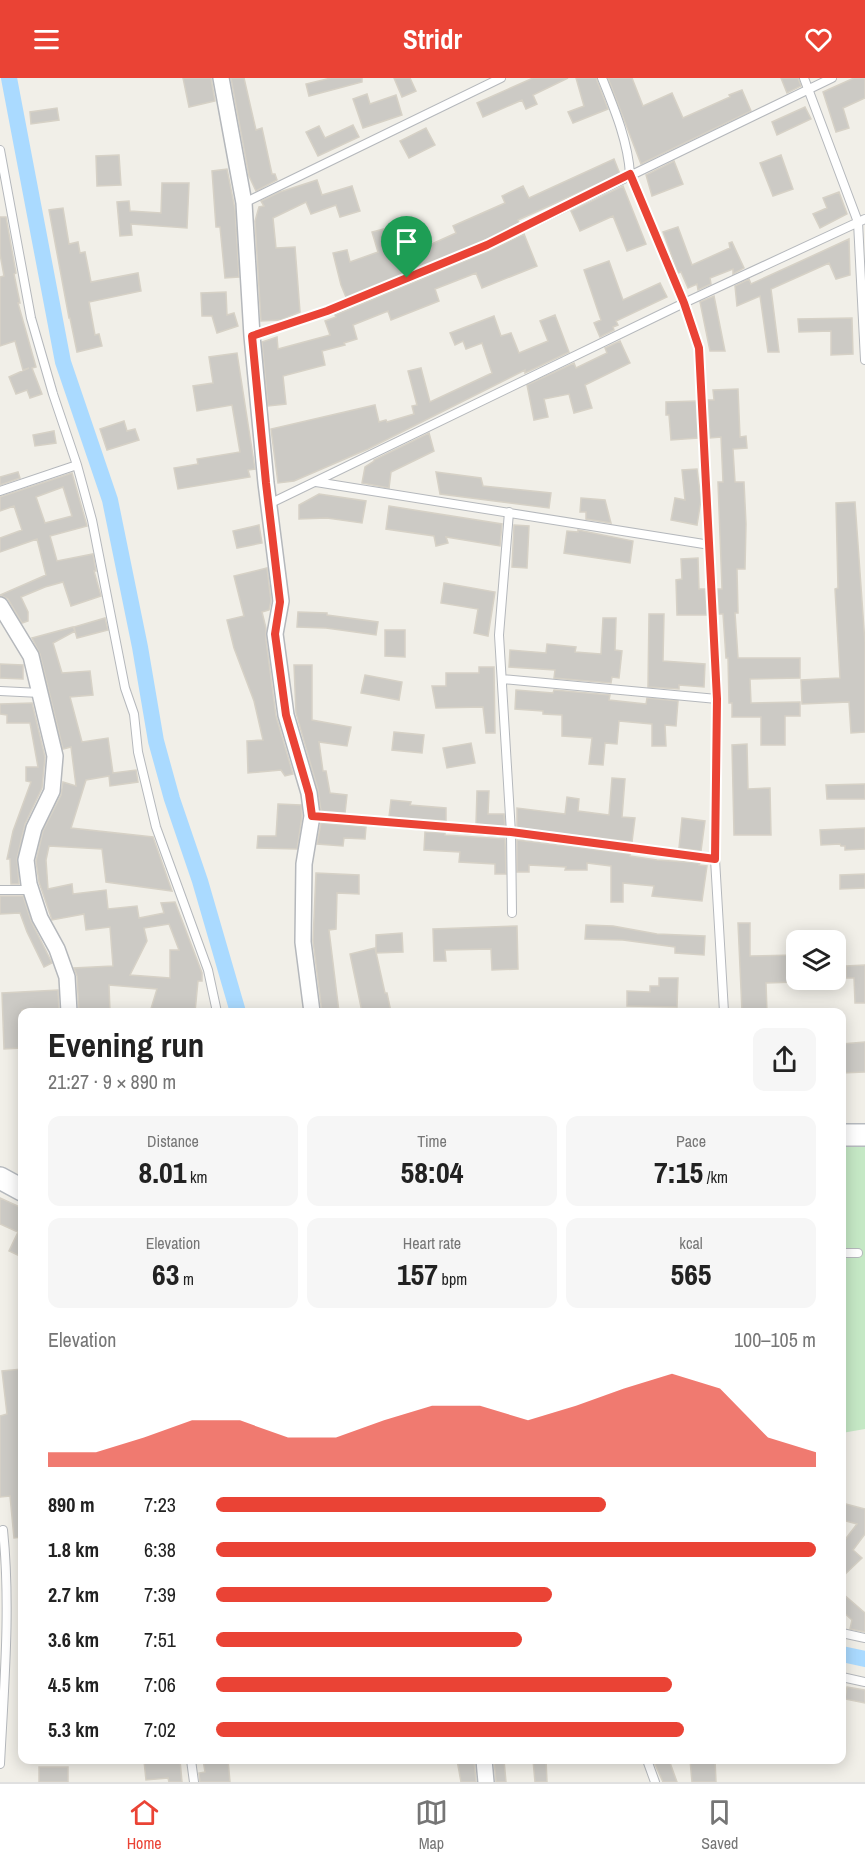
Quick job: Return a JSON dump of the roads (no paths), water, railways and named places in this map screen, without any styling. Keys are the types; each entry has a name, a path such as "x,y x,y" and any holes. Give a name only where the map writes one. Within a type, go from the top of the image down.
{"street":[{"path":"221,78 244,202 252,336 280,602 275,634 286,715 309,794 312,816 304,864 303,942 311,1008"},
{"path":"0,605 31,656 55,756 52,791 34,828 26,860 31,890 40,918 57,950 67,977 69,1008"},
{"path":"846,1135 865,1135"},
{"path":"0,1178 18,1188"},
{"path":"484,1764 486,1782"}],"lane":[{"path":"244,202 501,78"},
{"path":"602,78 616,112 630,161 630,174 684,303 699,348 717,699 715,859 724,1008"},
{"path":"804,78 862,220 865,360"},
{"path":"252,336 327,311 487,245 832,78"},
{"path":"0,150 31,318 92,520 125,688 134,714 138,752 156,827 208,970 216,1008"},
{"path":"268,504 684,303 862,220"},
{"path":"0,491 77,465"},
{"path":"315,482 710,545"},
{"path":"509,512 499,636 511,832 512,913"},
{"path":"502,679 717,699"},
{"path":"0,691 40,693"},
{"path":"312,816 511,832 715,859"},
{"path":"0,890 31,890"},
{"path":"846,1253 858,1253"},
{"path":"0,1764 5,1678 6,1564 3,1530"},
{"path":"846,1634 865,1638"},
{"path":"846,1678 865,1682"},
{"path":"192,1764 194,1782"},
{"path":"648,1764 655,1782"}],"waterway":[{"path":"9,78 63,362 110,500 140,647 156,741 237,1008"},
{"path":"846,1655 865,1659"}]}
